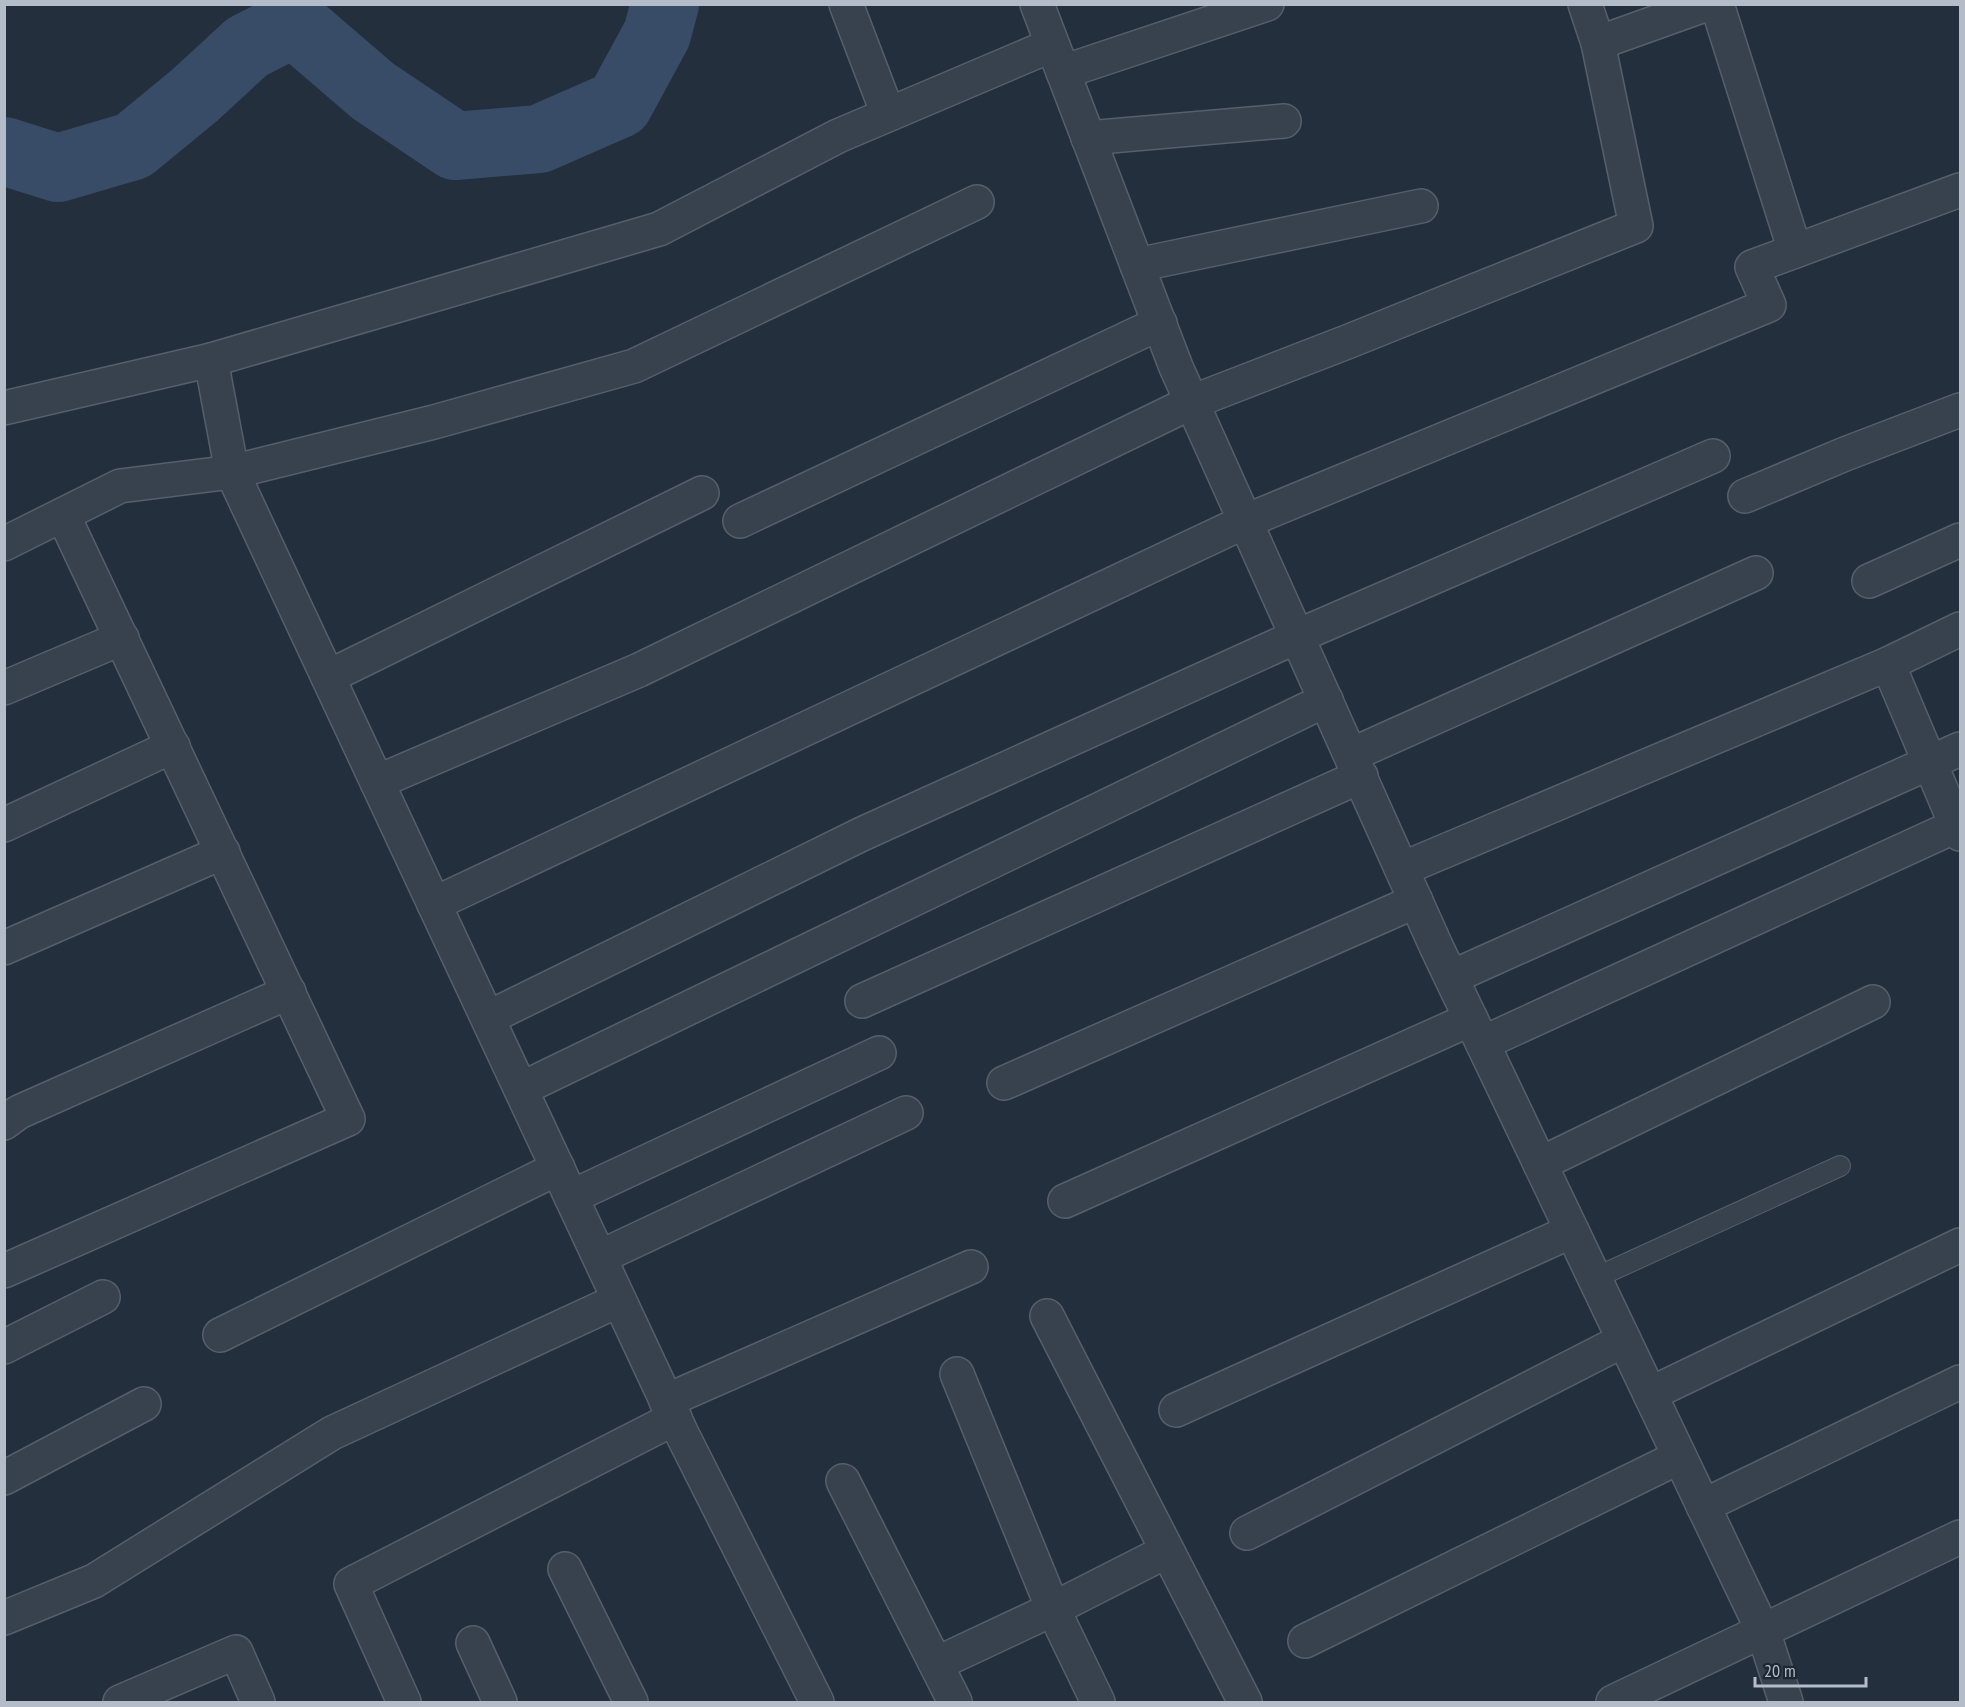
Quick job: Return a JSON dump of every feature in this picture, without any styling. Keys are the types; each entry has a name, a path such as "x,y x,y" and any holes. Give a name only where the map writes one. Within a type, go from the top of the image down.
{"street":[{"path":"846,4 888,114"},
{"path":"1037,4 1176,367 1416,901 1763,1631 1786,1702"},
{"path":"4,408 210,360 658,229 838,136 888,114 1058,58 1267,4"},
{"path":"377,782 639,669 1192,402 1636,226 1598,43 1585,4"},
{"path":"1598,43 1707,4"},
{"path":"1717,4 1795,251"},
{"path":"1088,138 1284,121"},
{"path":"434,904 1246,521 1769,304 1752,267 1960,190"},
{"path":"4,544 120,486 232,472 434,423 634,366 977,202"},
{"path":"1137,265 1421,206"},
{"path":"740,522 1160,323"},
{"path":"210,360 232,472 670,1410 817,1702"},
{"path":"1745,496 1845,454 1960,410"},
{"path":"488,1018 862,834 1298,636 1713,456"},
{"path":"328,677 702,493"},
{"path":"4,1271 348,1119 63,515"},
{"path":"1869,581 1960,540"},
{"path":"862,1001 1756,573"},
{"path":"1402,869 1888,664 1960,629"},
{"path":"4,688 122,638"},
{"path":"1065,1201 1959,828 1888,664"},
{"path":"521,1089 1326,700"},
{"path":"4,825 172,746"},
{"path":"1452,977 1931,764 1960,749"},
{"path":"4,948 223,852"},
{"path":"1004,1083 1416,901"},
{"path":"4,1123 19,1112 289,992"},
{"path":"1540,1164 1873,1002"},
{"path":"220,1335 565,1182 879,1053"},
{"path":"600,1257 906,1113"},
{"path":"1176,1410 1572,1231"},
{"path":"1650,1394 1960,1245"},
{"path":"404,1702 351,1584 670,1410 971,1267"},
{"path":"4,1347 104,1297"},
{"path":"4,1618 94,1581 332,1434 619,1300"},
{"path":"1047,1316 1245,1702"},
{"path":"1247,1533 1624,1340"},
{"path":"957,1374 1053,1609 1098,1702"},
{"path":"1703,1506 1960,1382"},
{"path":"4,1478 144,1404"},
{"path":"1305,1641 1679,1456"},
{"path":"843,1481 955,1702"},
{"path":"1613,1702 1763,1631 1958,1544"},
{"path":"936,1664 1053,1609 1167,1551"},
{"path":"565,1569 631,1702"},
{"path":"472,1643 500,1702"},
{"path":"120,1702 236,1652 258,1702"}],"lane":[{"path":"1595,1278 1840,1166"}],"waterway":[{"path":"4,151 58,168 133,146 195,95 247,47 294,23 373,91 455,146 539,139 619,104 657,34 665,4"}]}
